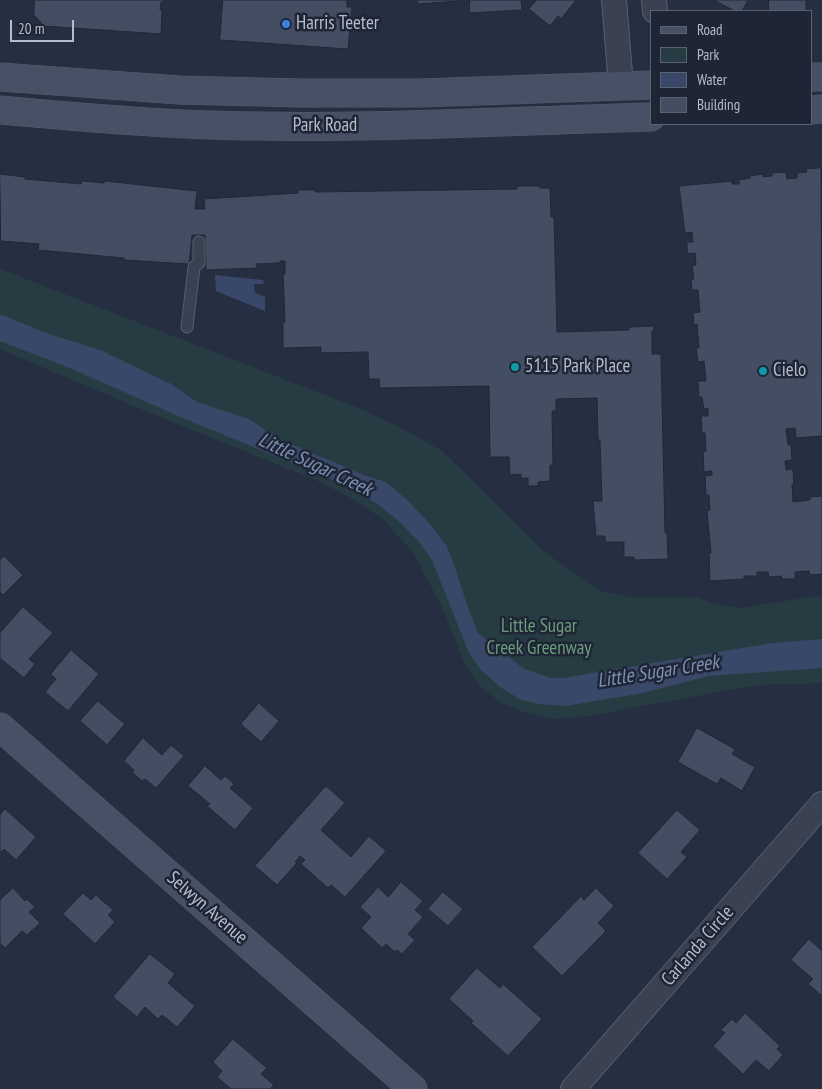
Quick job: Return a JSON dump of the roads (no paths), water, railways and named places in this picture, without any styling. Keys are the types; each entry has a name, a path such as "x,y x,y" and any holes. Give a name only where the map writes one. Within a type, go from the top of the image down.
{"main road":[{"name":"Park Road","path":"0,77 179,90 420,93 623,102 650,116"},
{"name":"Park Road","path":"0,110 107,120 213,125 370,126 623,102 650,86"},
{"name":"Selwyn Avenue","path":"0,727 414,1089"}],"street":[{"path":"614,0 623,102"},
{"name":"Carlanda Circle","path":"573,1089 822,804"}],"lane":[{"path":"187,327 194,267 199,263 199,242"}],"water":[{"path":"215,275 263,280 264,284 254,284 255,293 265,297 265,311 216,291"},
{"name":"Little Sugar Creek","path":"0,314 46,333 100,350 171,384 197,402 249,419 277,438 366,476 386,482 430,524 446,545 478,633 524,669 551,678 563,678 772,643 822,639 822,668 709,676 638,694 565,706 539,704 521,700 500,687 482,671 469,653 432,560 420,543 400,522 376,503 343,484 185,419 72,369 0,341"}],"place":[{"name":"Harris Teeter","path":"286,24"},
{"name":"5115 Park Place","path":"515,367"},
{"name":"Cielo","path":"763,371"}],"park label":[{"name":"Little Sugar Creek Greenway","path":"539,638"}]}
